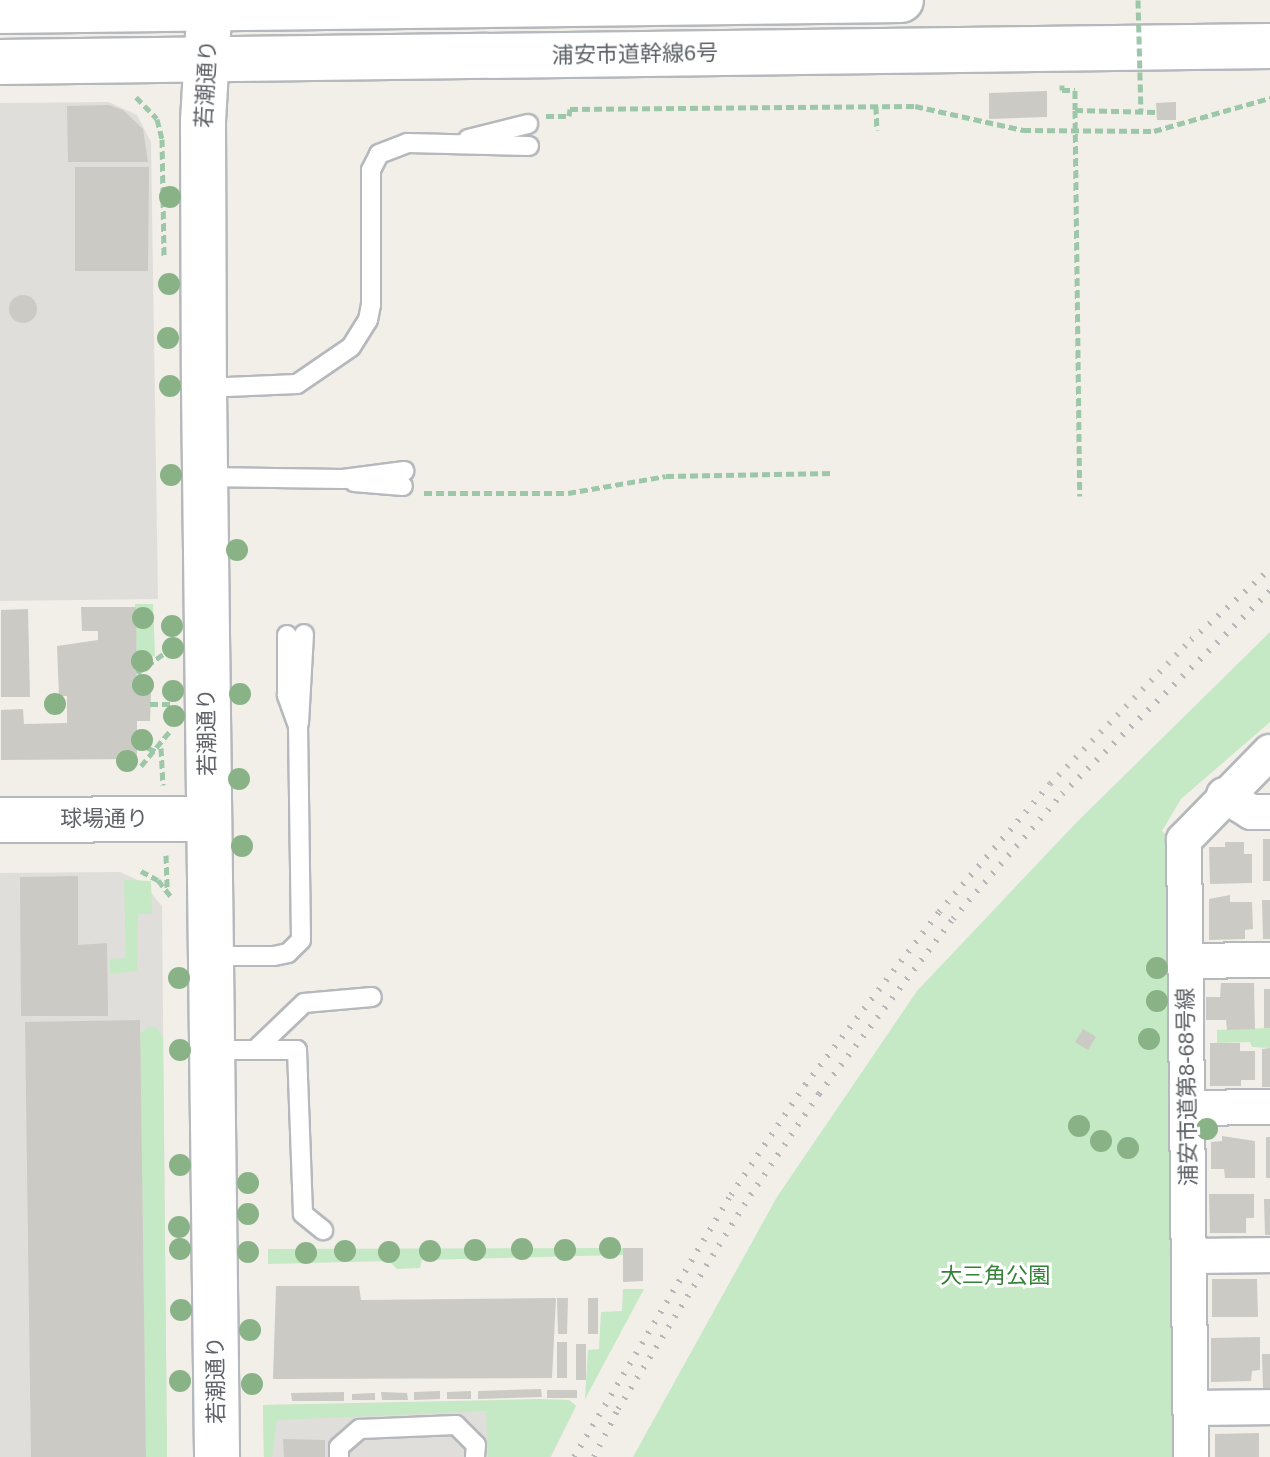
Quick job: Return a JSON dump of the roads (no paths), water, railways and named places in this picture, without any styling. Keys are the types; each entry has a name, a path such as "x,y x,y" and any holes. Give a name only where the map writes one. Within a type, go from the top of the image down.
{"street":[{"path":"0,11 210,4 901,0"},
{"name":"若潮通り","path":"210,4 204,388 217,1457"},
{"name":"浦安市道幹線6号","path":"0,62 1270,46"},
{"name":"浦安市道第8-68号線","path":"1191,1457 1184,840 1224,795 1270,752"},
{"path":"1224,795 1251,812 1270,812"},
{"name":"球場通り","path":"0,820 208,819"},
{"path":"1185,961 1270,960"},
{"path":"1187,1108 1270,1107"},
{"path":"1189,1256 1270,1255"},
{"path":"1190,1408 1270,1407"}],"lane":[{"path":"446,144 530,120"},
{"path":"204,388 297,384 351,347 368,320 371,305 371,170 379,154 394,144 529,146"},
{"path":"205,477 408,483"},
{"path":"210,956 274,956 288,953 301,940 298,726 287,695 296,634"},
{"path":"255,1050 304,1003 372,997"},
{"path":"211,1050 297,1050 303,1214 323,1230"},
{"path":"339,1457 339,1447 360,1429 456,1425 476,1445 475,1457"}],"railway":[{"path":"574,1457 731,1195 805,1085 939,912 1050,784 1191,640 1270,569"},
{"path":"594,1457 618,1409 744,1205 819,1094 953,919 1062,794 1270,591"}],"park label":[{"name":"大三角公園","path":"995,1276"}]}
